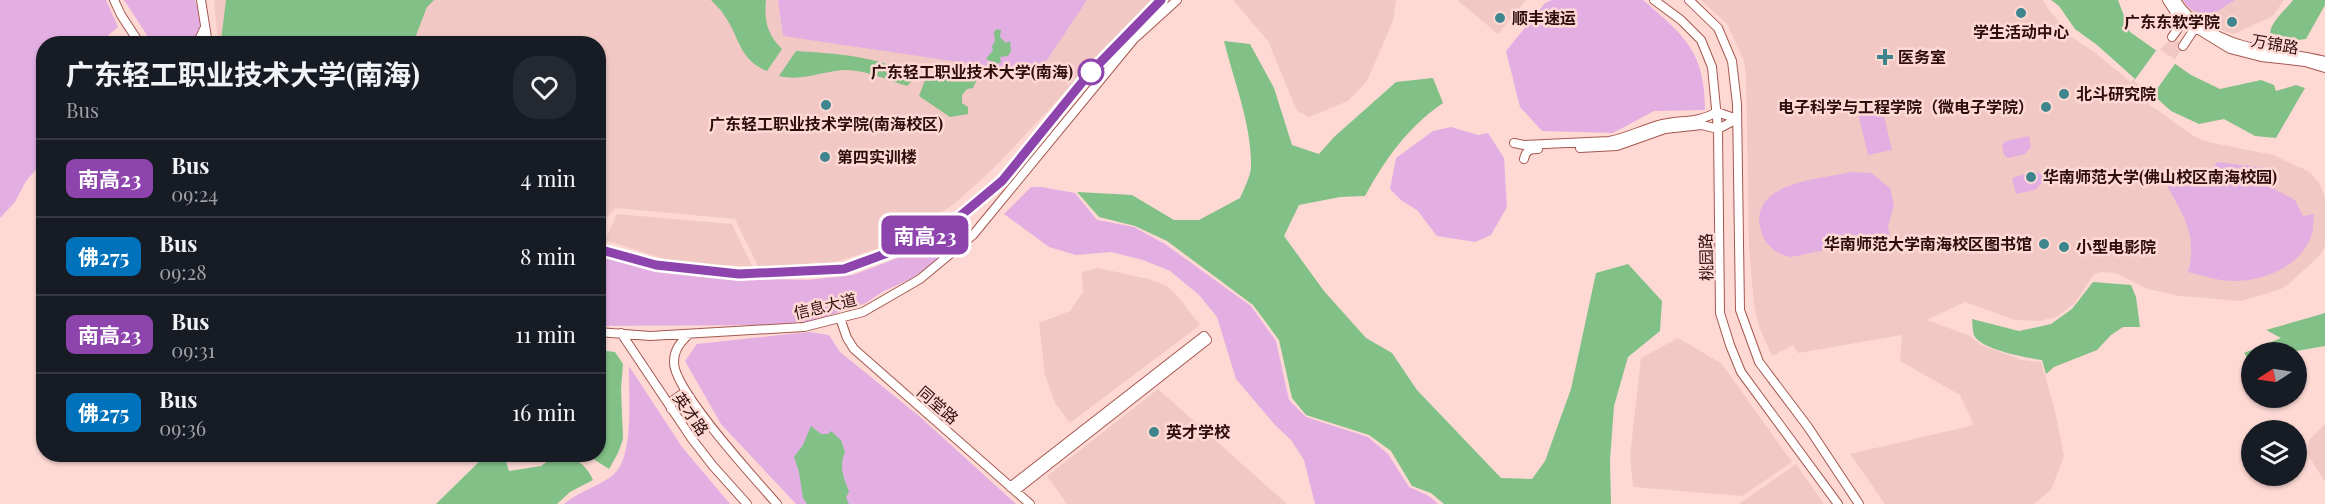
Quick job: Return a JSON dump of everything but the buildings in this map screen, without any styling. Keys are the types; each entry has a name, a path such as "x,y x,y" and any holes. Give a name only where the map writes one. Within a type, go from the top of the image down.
{"main road":[{"path":"114,0 135,36"},
{"path":"201,0 207,36"},
{"name":"信息大道","path":"606,251 656,265 739,274 844,269 893,251 959,217 1002,181 1088,75 1161,0"},
{"name":"信息大道","path":"606,332 650,336 804,327 863,312 920,279 973,235 1119,56 1134,39 1177,0"},
{"name":"桃园路","path":"1654,0 1682,20 1701,40 1712,67 1718,129 1720,313 1727,335 1741,372 1838,504"},
{"name":"桃园路","path":"1689,0 1718,28 1732,62 1737,119 1740,310 1746,329 1759,362 1808,427 1859,504"},
{"name":"万锦路","path":"2167,0 2175,13 2230,49 2261,57 2305,62 2325,68"},
{"name":"万锦路","path":"2176,0 2185,18"},
{"path":"2172,38 2185,18"},
{"path":"2183,46 2197,26"},
{"name":"万锦路","path":"2197,26 2231,43 2260,51 2304,56 2325,62"},
{"path":"201,36 205,27"},
{"path":"1514,143 1524,145 1609,141 1622,139 1660,124 1704,119 1717,112 1737,119"},
{"path":"1524,159 1530,149 1617,146 1665,129 1702,125 1718,129 1737,119"},
{"name":"同堂路","path":"840,318 847,338 854,349 1030,504"},
{"name":"英才路","path":"621,333 671,410 713,466 747,504"},
{"path":"690,334 679,345 673,363 678,379 737,459 777,504"},
{"path":"1012,489 1205,338"},
{"path":"671,410 672,401 682,394 690,397"}],"shaded area":[{"path":"0,0 106,0 118,27 107,36 36,36 36,170 26,181 15,202 0,218"},
{"path":"124,0 195,0 204,29 198,36 147,36"},
{"name":"广东轻工职业技术学院(南海校区)","path":"214,0 1156,0 1125,28 995,167 953,205 905,236 882,247 836,262 759,268 735,219 616,208 606,218 606,36 217,36"},
{"path":"226,0 434,0 427,7 416,36 222,36"},
{"path":"711,0 766,0 768,27 782,49 767,71 757,66 745,54 723,13"},
{"path":"778,0 1087,0 1045,63 1006,69 783,36"},
{"path":"1233,0 1396,0 1393,21 1367,81 1348,101 1309,117 1297,111 1268,41"},
{"path":"1457,0 1526,0 1498,34"},
{"path":"1552,0 1643,0 1681,35 1690,47 1701,73 1705,110 1654,111 1613,133 1542,131 1520,107 1506,51 1545,3"},
{"name":"华南师范大学(佛山校区南海校园)","path":"1701,0 2043,0 2072,37 2131,82 2172,37 2183,46 2149,104 2195,137 2208,142 2273,155 2310,172 2319,183 2325,196 2325,246 2321,254 2281,289 2241,301 2180,296 2148,289 2116,273 2103,272 2094,274 2075,303 2056,317 2039,321 2015,320 1965,302 1927,320 1970,336 1981,345 2022,360 2041,362 2055,411 2064,456 2051,490 2034,504 1885,504 1850,454 1974,425 1960,395 1900,361 1902,335 1798,353 1793,345 1772,356 1758,324 1754,304 1749,248 1744,61 1727,24"},
{"path":"2051,0 2118,0 2130,32 2191,75 2220,89 2261,80 2274,85 2276,91 2296,85 2305,88 2276,138 2255,136 2224,119 2199,124 2171,111 2097,45 2075,29 2059,6"},
{"name":"广东东软学院","path":"2181,0 2284,0 2273,16 2234,34 2214,28 2186,9"},
{"path":"2183,0 2235,0 2205,19 2187,6"},
{"path":"2293,0 2325,0 2325,5 2306,39 2298,40 2270,33 2276,20"},
{"path":"997,29 1001,30 1000,37 1006,43 1010,41 1011,51 1008,56 1000,57 1001,62 997,64 986,59 993,50 994,32"},
{"path":"1224,41 1250,44 1274,88 1292,145 1319,154 1334,137 1396,82 1433,78 1443,103 1408,133 1381,169 1365,196 1340,197 1299,205 1284,236 1324,291 1366,338 1392,353 1417,390 1501,478 1532,479 1545,461 1571,389 1596,273 1628,264 1662,301 1660,331 1628,357 1614,406 1610,460 1611,504 1444,504 1431,493 1412,486 1391,451 1369,435 1306,415 1292,398 1279,340 1253,305 1167,241 1135,226 1099,217 1077,192 1132,195 1174,220 1199,220 1240,198 1251,168 1251,152 1246,120"},
{"path":"796,51 870,59 898,68 911,75 912,81 907,86 870,74 848,70 797,78 779,76"},
{"path":"957,71 978,77 973,88 967,89 962,95 962,103 968,107 968,114 950,117 919,96 925,80"},
{"path":"1882,107 1892,150 1868,155 1858,113"},
{"path":"1451,127 1478,135 1488,133 1504,158 1507,207 1491,235 1475,242 1437,236 1417,210 1402,201 1390,189 1396,158 1433,131"},
{"path":"2029,136 2031,147 2025,154 2008,158 2004,155 2002,145 2006,141"},
{"path":"2217,162 2266,168 2276,190 2295,200 2303,216 2314,214 2311,237 2298,257 2289,264 2268,275 2234,281 2188,272 2191,259 2190,236 2183,216 2166,184 2206,178"},
{"path":"2035,171 2043,175 2042,183 2035,190 2016,194 2012,178"},
{"path":"1852,172 1871,173 1890,188 1894,206 1888,226 1890,237 1791,257 1778,253 1768,244 1763,236 1759,218 1763,205 1773,194 1804,181"},
{"path":"1031,187 1075,193 1097,220 1134,227 1165,244 1251,306 1276,341 1289,400 1306,417 1368,437 1388,454 1409,487 1429,496 1438,504 1315,504 1304,460 1291,440 1275,425 1236,379 1217,317 1199,295 1170,271 1143,260 1111,252 1076,255 1049,247 1004,214"},
{"path":"617,214 732,224 752,266 681,264 606,240"},
{"path":"959,225 966,232 933,263 912,278 882,292 866,303 813,321 765,325 606,326 606,254 638,265 699,277 808,280 853,275 937,243"},
{"path":"1098,268 1149,279 1167,286 1200,325 1070,423 1055,403 1045,375 1039,323 1070,311 1083,292 1082,272"},
{"path":"2093,282 2131,285 2136,297 2140,327 2123,327 2111,335 2097,350 2054,367 2046,374 2042,360 1987,346 1974,335 1972,319 2019,331 2051,324 2072,309"},
{"path":"2325,313 2325,346 2307,349 2307,342 2271,342 2281,338 2266,330"},
{"path":"809,332 829,335 840,352 919,416 1016,504 796,504 721,424 685,361 697,344"},
{"path":"1678,338 1722,364 1792,462 1742,496 1633,487 1630,456 1641,358"},
{"path":"606,351 615,352 623,364 621,389 623,439 609,469 598,462 606,462"},
{"path":"629,366 682,447 730,504 564,504 613,475 620,466 625,454 629,424"},
{"name":"英才学校","path":"1158,389 1287,504 1067,504 1047,476"},
{"path":"2325,424 2325,482 2308,455 2309,440"},
{"path":"811,426 821,434 828,434 831,431 841,440 845,452 842,467 849,491 846,498 849,504 807,504 803,498 794,457 803,445"},
{"path":"479,462 506,462 509,471 541,466 546,462 580,462 593,480 570,492 557,504 436,504"},
{"path":"1796,464 1824,504 1739,504"}],"pier":[{"path":"2158,48 2177,61 2152,96 2134,81"}],"bus line":[{"name":"南高23","path":"606,252 656,265 692,271 771,274 844,269 893,251 959,217 1002,181 1088,75 1161,0"}],"place":[{"name":"学生活动中心","path":"2021,13"},
{"name":"顺丰速运","path":"1500,18"},
{"name":"广东东软学院","path":"2232,22"},
{"name":"医务室","path":"1885,57"},
{"name":"广东轻工职业技术大学(南海)","path":"1091,72"},
{"name":"北斗研究院","path":"2064,94"},
{"name":"广东轻工职业技术学院(南海校区)","path":"826,105"},
{"name":"电子科学与工程学院（微电子学院）","path":"2046,107"},
{"name":"第四实训楼","path":"825,157"},
{"name":"华南师范大学(佛山校区南海校园)","path":"2031,177"},
{"name":"华南师范大学南海校区图书馆","path":"2044,244"},
{"name":"小型电影院","path":"2064,247"},
{"name":"英才学校","path":"1154,432"}]}
